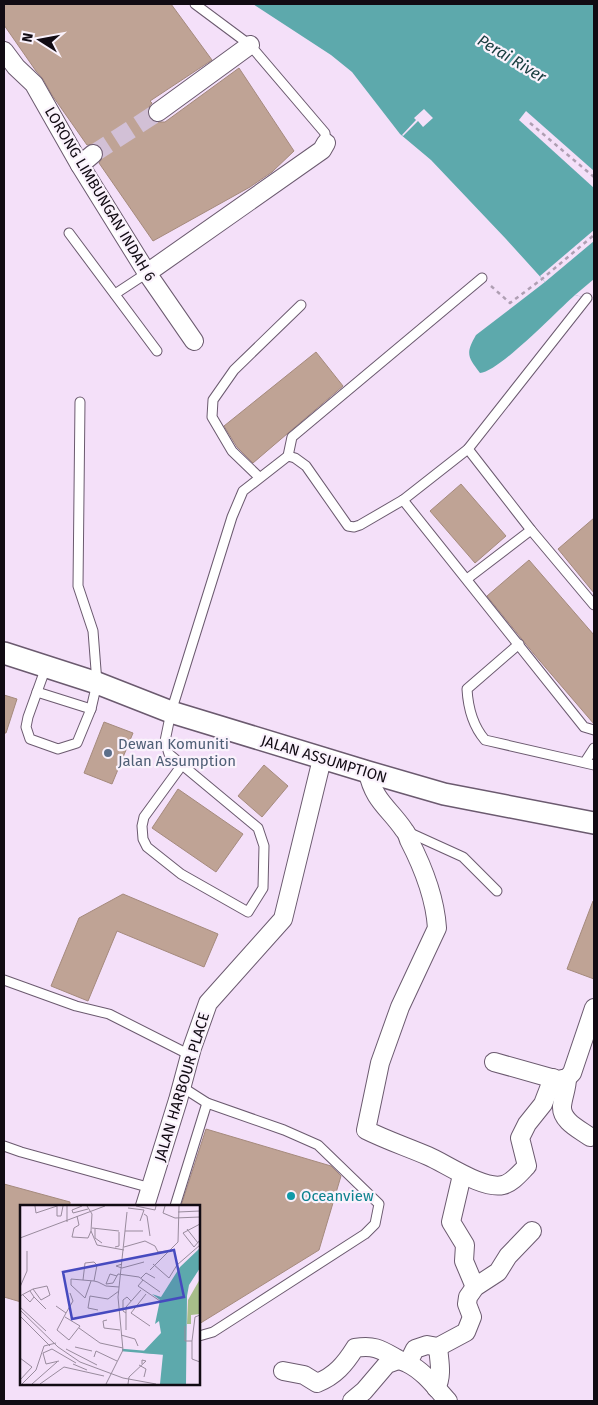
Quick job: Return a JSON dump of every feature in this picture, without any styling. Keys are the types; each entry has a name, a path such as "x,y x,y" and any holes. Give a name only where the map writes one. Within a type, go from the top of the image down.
{"street":[{"path":"158,112 250,45"},
{"name":"LORONG LIMBUNGAN INDAH 6","path":"4,51 16,67 34,84 80,165 147,273 194,341"},
{"path":"147,273 322,150 326,143"},
{"path":"80,165 94,154"},
{"name":"JALAN ASSUMPTION","path":"4,653 97,683 171,712 322,759 444,794 594,823"},
{"name":"JALAN HARBOUR PLACE","path":"145,1205 190,1055 208,1003 283,919 322,759"},
{"path":"368,772 371,786 386,809 405,831 416,853 428,884 436,915 437,928 400,1007 380,1063 366,1130 429,1156 462,1175 493,1185 503,1185 516,1178 527,1166 520,1138 527,1124 560,1078 572,1073 594,1008"},
{"path":"494,1062 560,1078"},
{"path":"560,1078 563,1114 567,1120 590,1137"},
{"path":"462,1175 451,1222 465,1245 464,1261 475,1287"},
{"path":"352,1401 364,1391 387,1364 403,1362 415,1350 427,1345 438,1347 466,1332 472,1317 467,1304 468,1297 475,1287 498,1272 508,1256 532,1230"},
{"path":"283,1371 304,1375 317,1383 327,1379 344,1364 355,1348 367,1346 382,1349 424,1375 448,1401"},
{"path":"436,1388 440,1375 438,1347"}],"lane":[{"path":"195,4 250,45 324,133 326,143"},
{"path":"69,233 157,351"},
{"path":"115,294 147,273"},
{"path":"182,765 144,817 142,826 143,839 147,847 181,874 248,912 264,888 264,846 258,828 169,754 165,741 171,712 232,517 243,490 288,456 292,437 482,278"},
{"path":"288,456 295,458 306,466 348,526 360,525 403,500 468,449 587,298"},
{"path":"259,477 232,451 212,417 213,400 234,370 301,305"},
{"path":"46,666 26,727 30,739 58,749 77,743 91,709 97,683 93,631 78,586 80,402"},
{"path":"468,449 531,530 594,605"},
{"path":"403,500 520,644 584,727 594,730"},
{"path":"467,579 531,530"},
{"path":"520,644 466,689 472,716 480,733 485,740 590,763 594,748"},
{"path":"37,692 91,709"},
{"path":"405,831 463,857 497,891"},
{"path":"4,980 76,1006 109,1014 190,1055"},
{"path":"182,1087 207,1103 284,1130 318,1145 378,1204 375,1224 365,1234 213,1332 200,1336"},
{"path":"175,1205 207,1103"},
{"path":"4,1146 151,1188"}],"path":[{"path":"530,123 594,177"},
{"path":"482,278 510,303 594,235"}],"water":[{"name":"Perai River","path":"253,4 594,4 594,300 575,295 514,352 489,370 480,373 469,355 470,347 476,335 545,282 431,160 400,134 352,72 331,55"}],"pier":[{"path":"424,109 433,118 423,127 418,121 403,136 416,120 414,118"},
{"path":"526,111 594,171 594,188 519,120"},
{"path":"594,230 594,241 545,282 540,276"},
{"path":"594,279 594,300 575,295"}],"building":[{"path":"4,4 171,4 212,60 150,101 152,103 147,113 150,119 154,122 165,122 239,68 294,151 272,172 250,187 153,241 99,163 103,157 101,148 96,144 87,145 4,25"},
{"path":"316,352 343,386 253,463 237,447 224,426"},
{"path":"461,484 506,536 475,563 430,511"},
{"path":"594,518 594,593 558,549"},
{"path":"529,560 594,635 594,724 487,596"},
{"path":"4,695 17,699 6,733 4,733"},
{"name":"Dewan Komuniti Jalan Assumption","path":"104,722 133,733 112,784 84,773"},
{"path":"264,765 288,786 262,817 238,796"},
{"path":"178,789 243,834 216,872 152,828"},
{"path":"123,894 218,934 204,967 117,931 88,1001 51,986 79,918"},
{"path":"594,901 594,979 567,969"},
{"path":"206,1129 331,1166 341,1176 319,1250 200,1323 200,1205 181,1205"},
{"path":"4,1184 70,1202 70,1205 20,1205 20,1302 4,1297"}],"tunnel":[{"path":"93,154 158,112"}],"place":[{"name":"Dewan Komuniti Jalan Assumption","path":"108,753"},
{"name":"Oceanview","path":"291,1196"}]}
